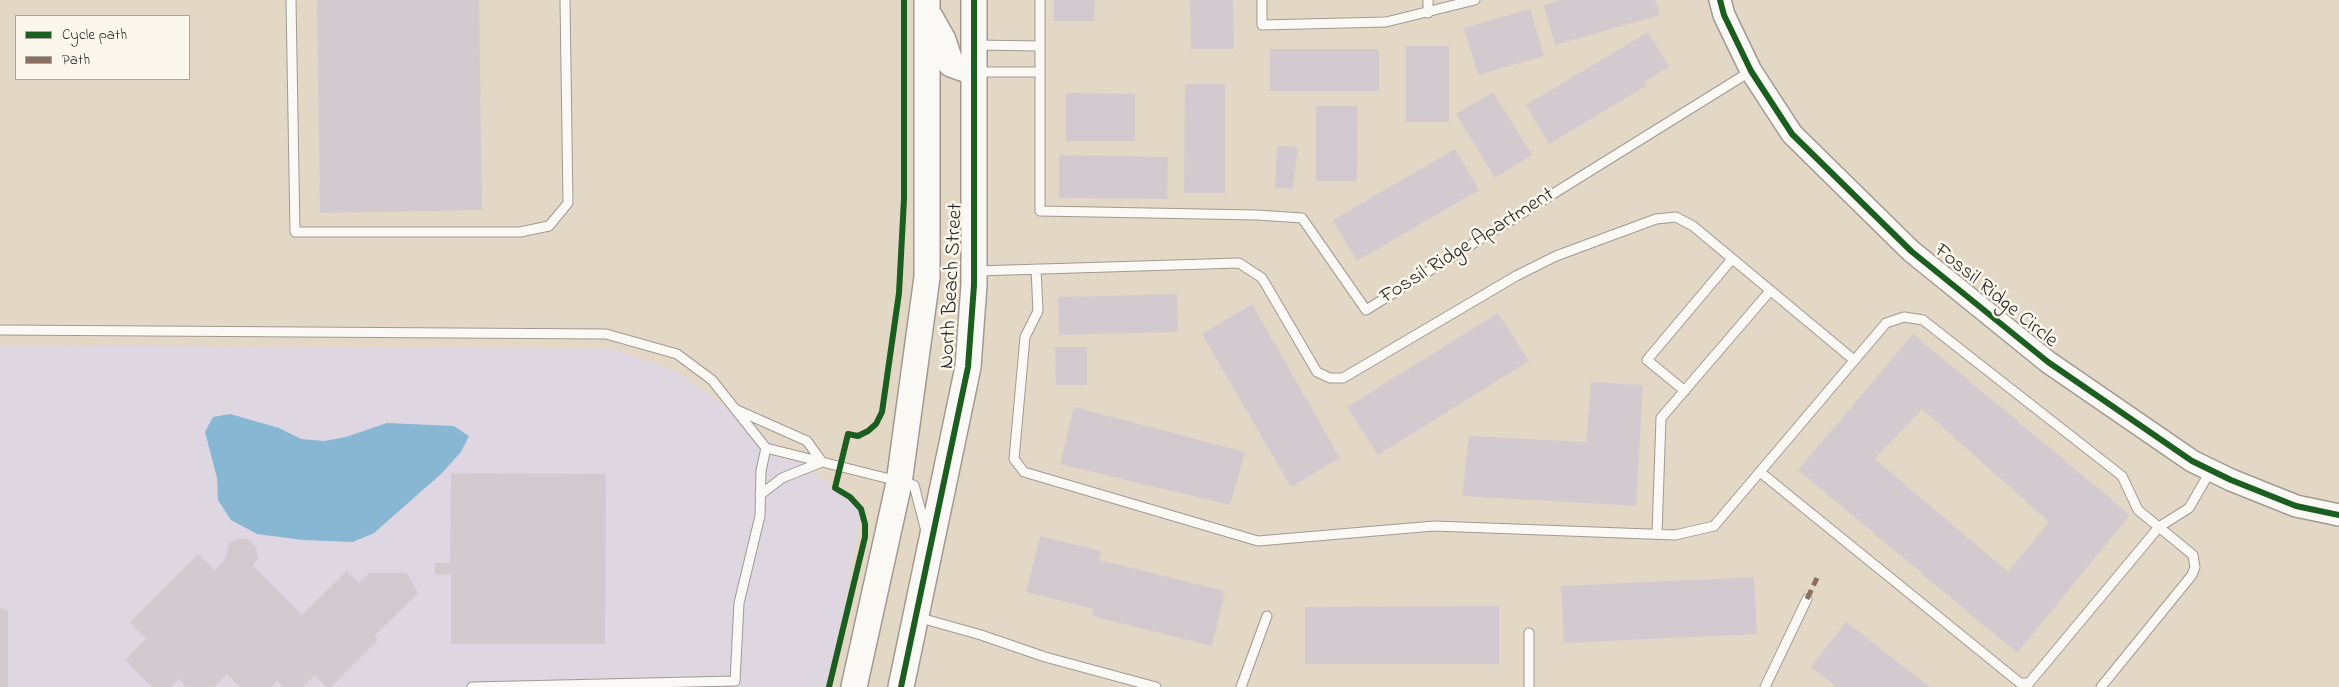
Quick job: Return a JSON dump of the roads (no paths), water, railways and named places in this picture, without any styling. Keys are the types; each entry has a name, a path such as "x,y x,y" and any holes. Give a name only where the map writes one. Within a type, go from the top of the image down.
{"main road":[{"name":"North Beach Street","path":"901,687 968,367 974,271 974,0"},
{"name":"North Beach Street","path":"854,687 899,483 927,277 927,5"},
{"path":"927,5 943,40 951,64 973,72"}],"street":[{"name":"Fossil Ridge Circle","path":"1720,0 1724,15 1751,71 1792,134 1911,251 2048,362 2192,461 2296,506 2339,514"}],"lane":[{"path":"291,0 296,232 510,232 549,226 568,203 566,0"},
{"name":"Fossil Ridge Apartment","path":"1040,0 1040,211 1257,214 1302,218 1366,310 1751,71"},
{"path":"1262,0 1262,25 1386,22 1475,0"},
{"path":"1428,0 1428,13"},
{"path":"973,45 1040,46"},
{"path":"973,72 1040,72"},
{"path":"974,271 1239,263 1262,278 1317,372 1330,378 1343,378 1524,272 1556,256 1656,218 1676,217 1693,226 1854,360"},
{"path":"1685,391 1647,360 1732,259"},
{"path":"1036,269 1038,311 1025,337 1014,460 1024,472 1258,541 1434,526 1675,535 1714,526 1886,323 1904,317 1923,320 2122,476 2138,510 2193,555 2195,567 2192,575 2101,687"},
{"path":"1657,534 1661,418 1770,291"},
{"path":"0,330 606,334 677,354 712,380 766,448 914,486 931,549"},
{"path":"734,408 779,426 807,441 822,462"},
{"path":"472,687 735,684 739,603 760,516 761,471 766,448"},
{"path":"760,495 782,478 822,462"},
{"path":"1760,472 2020,683 2031,685 2159,527 2189,508 2211,470"},
{"path":"1765,687 1807,599"},
{"path":"1241,687 1267,616"},
{"path":"917,617 981,635 1046,657 1156,687"},
{"path":"1529,633 1529,687"}],"water":[{"path":"230,414 279,428 301,439 324,441 346,437 387,423 454,426 469,436 461,452 441,474 374,533 353,542 303,540 257,534 231,520 218,500 217,478 205,432 213,417"}]}
